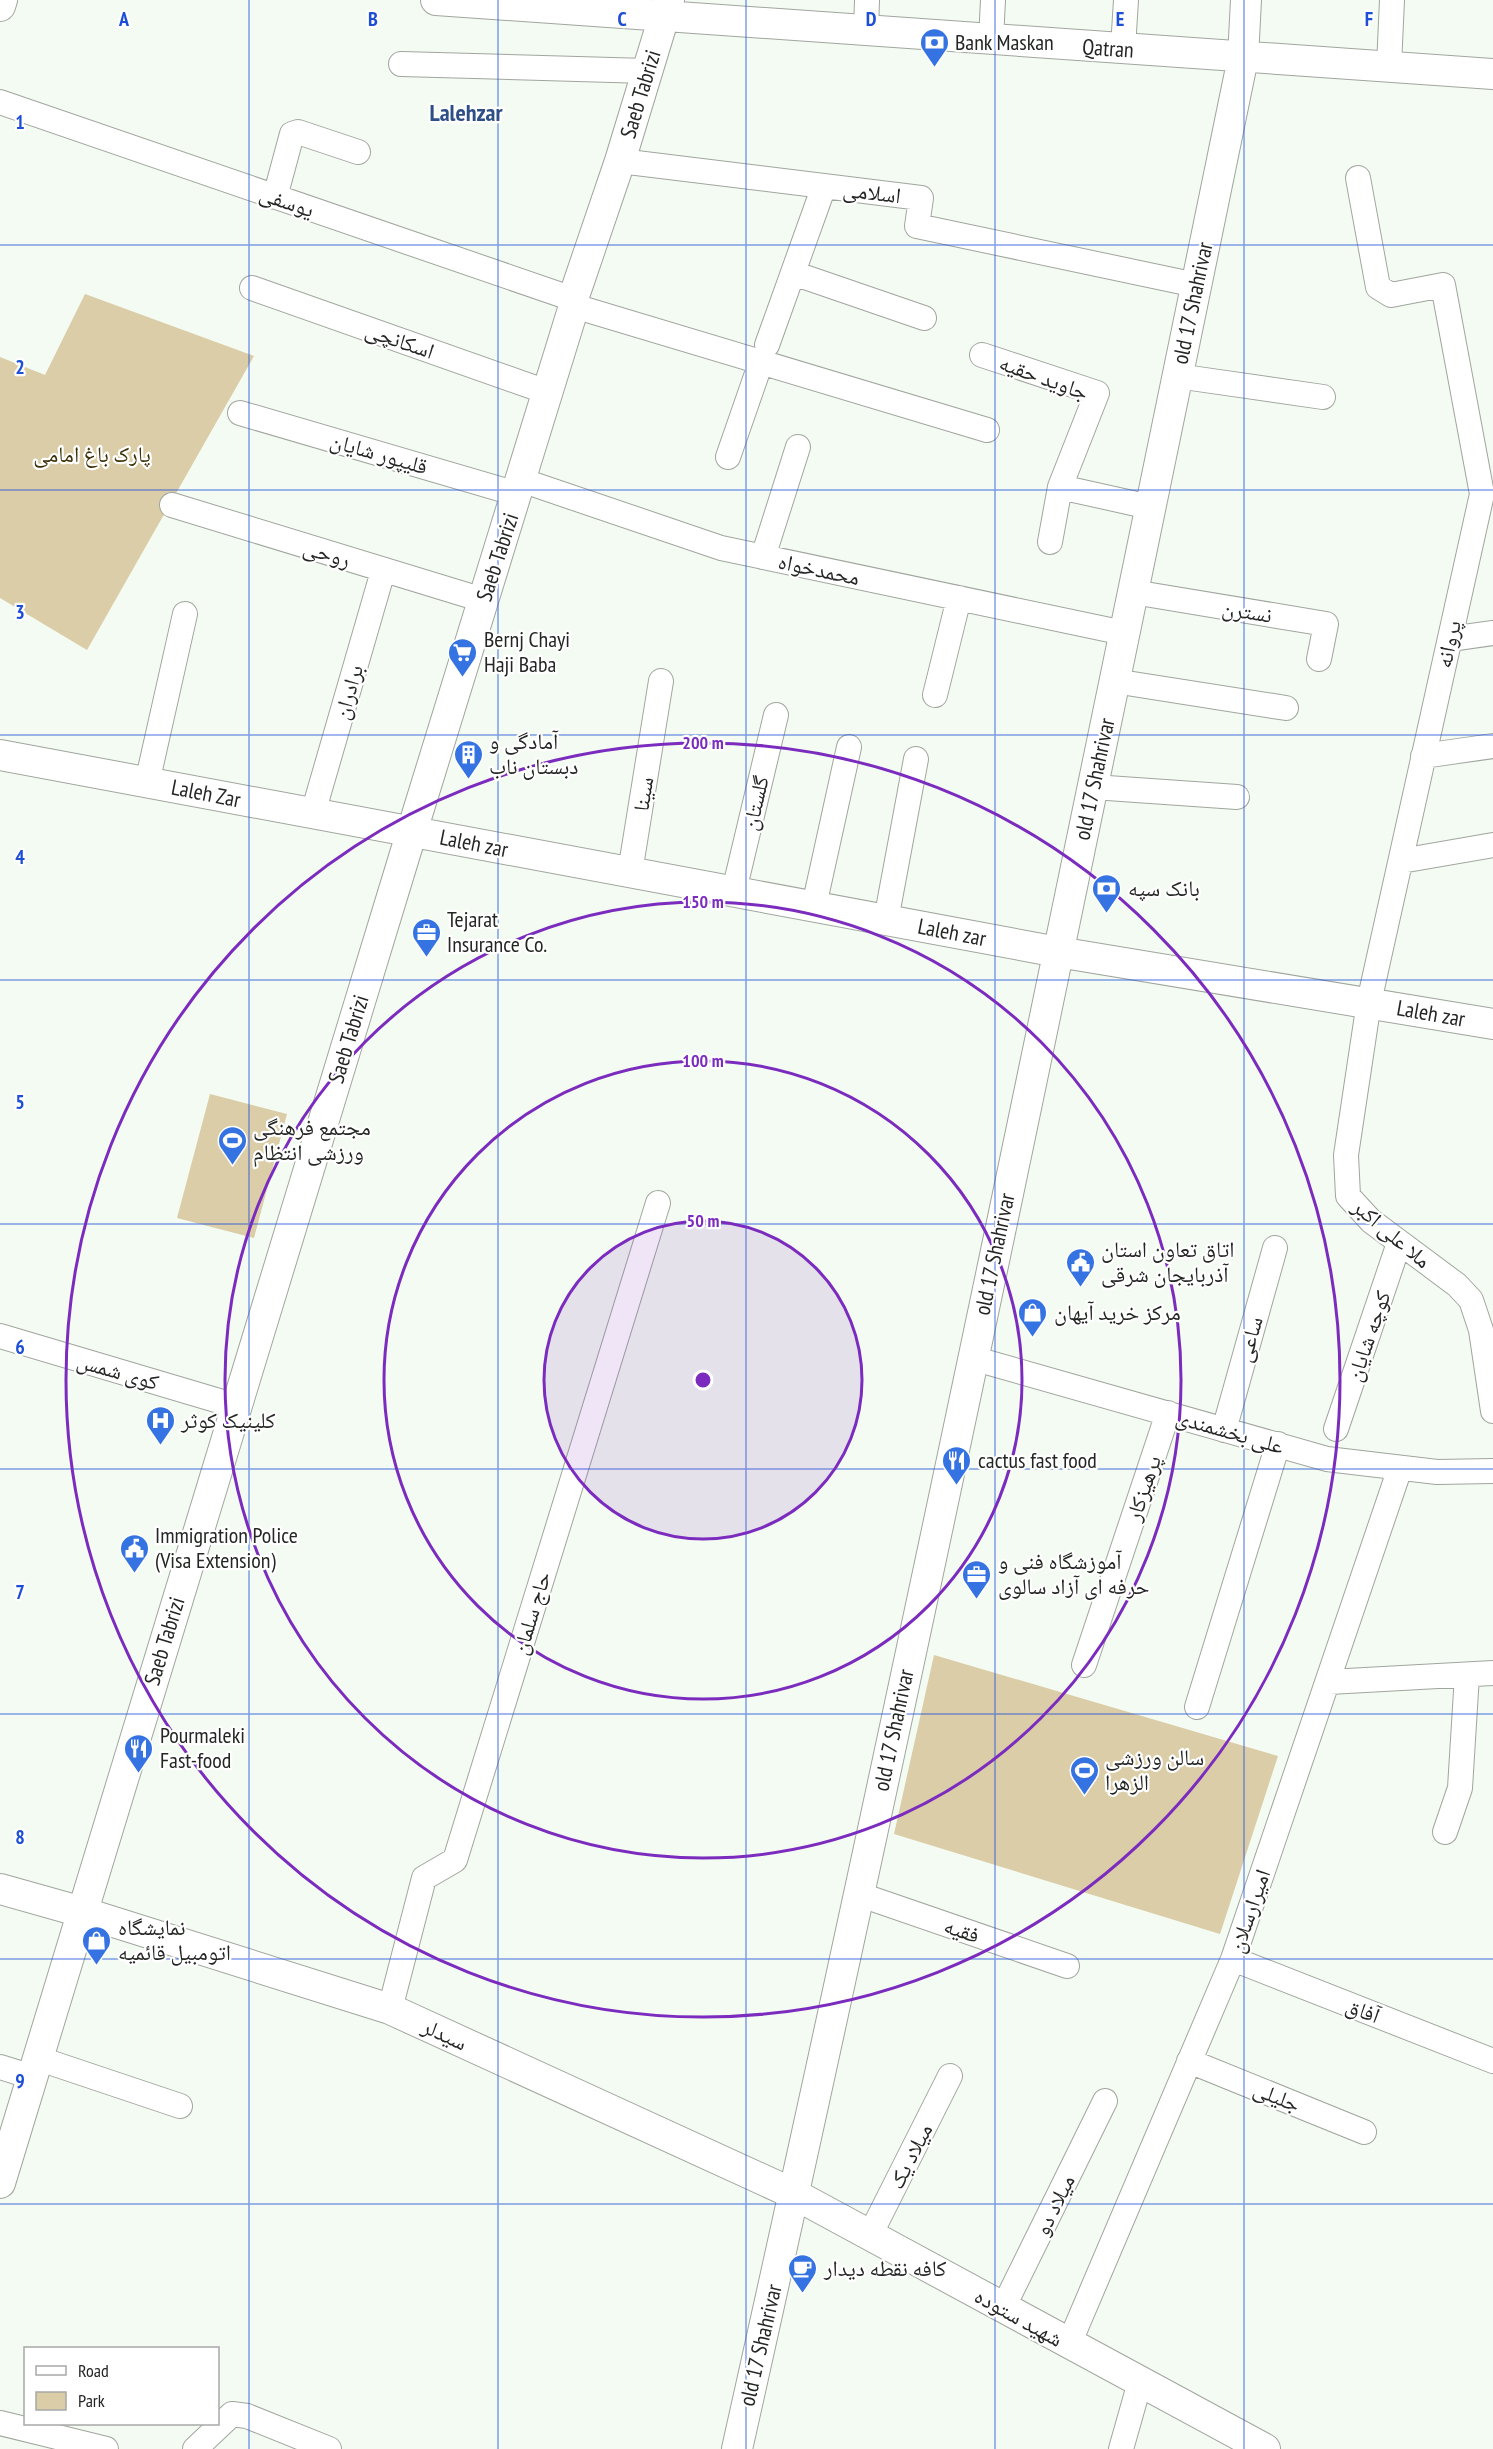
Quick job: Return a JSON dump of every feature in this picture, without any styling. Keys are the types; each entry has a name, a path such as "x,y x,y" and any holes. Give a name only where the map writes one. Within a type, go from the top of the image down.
{"main road":[{"path":"0,6 2,0"},
{"name":"Qatran","path":"436,0 666,8 866,31 1493,74"},
{"name":"old 17 Shahrivar","path":"737,2449 794,2194 1093,787 1243,58 1246,0"},
{"name":"Saeb Tabrizi","path":"1,2175 666,8"},
{"name":"Laleh Zar","path":"0,754 412,831"},
{"name":"Laleh zar","path":"412,831 1058,952 1493,1024"},
{"name":"سیدلر","path":"0,1889 82,1912 390,2008 794,2194"},
{"name":"شهید ستوده","path":"794,2194 1255,2446"}],"street":[{"path":"866,31 867,0"},
{"path":"991,40 993,0"},
{"path":"1123,48 1126,0"},
{"path":"1389,66 1392,0"},
{"path":"401,64 647,71"},
{"name":"یوسفی","path":"0,102 275,196 574,303 764,354 987,430"},
{"path":"275,196 292,134 298,132 358,152"},
{"name":"اسلامی","path":"620,161 921,198 916,226 1196,285"},
{"name":"پروانه","path":"1358,178 1378,286 1391,295 1443,285 1487,492 1450,639 1369,1002"},
{"path":"728,457 824,186"},
{"path":"793,273 924,318"},
{"name":"اسکانچی","path":"252,288 548,392"},
{"name":"جاوید حقیه","path":"982,355 1097,393 1060,487"},
{"path":"1177,376 1323,397"},
{"name":"قلیپور شایان","path":"240,413 519,487"},
{"path":"763,557 798,447"},
{"name":"محمدخواه","path":"519,487 721,548 1124,633"},
{"path":"1050,542 1060,487 1150,507"},
{"name":"روحی","path":"172,505 483,600"},
{"name":"برادران","path":"313,813 384,571"},
{"name":"نسترن","path":"1132,592 1326,624 1319,659"},
{"path":"935,695 959,598"},
{"path":"147,783 185,614"},
{"path":"1450,639 1493,633"},
{"name":"سینا","path":"630,872 661,681"},
{"path":"1114,681 1287,708"},
{"name":"گلستان","path":"734,891 776,715"},
{"path":"1423,756 1493,746"},
{"path":"814,906 849,747"},
{"path":"886,920 916,759"},
{"path":"1093,787 1237,797"},
{"path":"1401,861 1493,845"},
{"name":"ملا علی اکبر","path":"1369,1002 1346,1155 1348,1196 1371,1221 1399,1243 1482,1300 1481,1330 1493,1411"},
{"name":"حاج سلمان","path":"390,2008 424,1878 455,1860 658,1203"},
{"name":"کوچه شایان","path":"1336,1429 1399,1243"},
{"name":"ساعی","path":"1224,1430 1275,1248"},
{"name":"کوی شمس","path":"0,1336 236,1406"},
{"name":"علی بخشمندی","path":"972,1358 1224,1430 1278,1443 1327,1459 1437,1472 1493,1471"},
{"name":"پرهیزکار","path":"1084,1665 1168,1413"},
{"path":"1197,1707 1278,1443"},
{"name":"امیرارسلان","path":"1069,2344 1233,1959 1400,1468"},
{"path":"1329,1682 1493,1673"},
{"path":"1445,1832 1461,1788 1467,1675"},
{"name":"فقیه","path":"858,1894 1067,1966"},
{"name":"آفاق","path":"1233,1959 1493,2061"},
{"name":"جلیلی","path":"1189,2061 1364,2132"},
{"path":"0,2067 35,2068 180,2106"},
{"name":"میلاد یک","path":"870,2235 950,2076"},
{"name":"میلاد دو","path":"1003,2308 1105,2101"},
{"path":"1121,2449 1140,2382"},
{"path":"195,2449 232,2414 247,2415 329,2449"},
{"path":"0,2423 106,2449"}],"green space":[{"name":"پارک باغ امامی","path":"85,294 254,356 87,650 0,598 0,357 45,375"},
{"name":"مجتمع فرهنگی ورزشی انتظام","path":"210,1094 287,1114 254,1238 177,1218"},
{"name":"سالن ورزشی الزهرا","path":"934,1655 1278,1756 1220,1934 894,1834"}],"place":[{"name":"Bank Maskan","path":"934,68"},
{"name":"Bernj Chayi Haji Baba","path":"463,678"},
{"name":"آمادگی و دبستان ناب","path":"468,780"},
{"name":"بانک سپه","path":"1107,914"},
{"name":"Tejarat Insurance Co.","path":"426,958"},
{"name":"مجتمع فرهنگی ورزشی انتظام","path":"232,1166"},
{"name":"اتاق تعاون استان آذربایجان شرقی","path":"1080,1288"},
{"name":"مرکز خرید آیهان","path":"1033,1338"},
{"name":"کلینیک کوثر","path":"160,1446"},
{"name":"cactus fast food","path":"957,1486"},
{"name":"Immigration Police (Visa Extension)","path":"134,1574"},
{"name":"آموزشگاه فنی و حرفه ای آزاد سالوی","path":"977,1600"},
{"name":"Pourmaleki Fast-food","path":"139,1774"},
{"name":"سالن ورزشی الزهرا","path":"1084,1796"},
{"name":"نمایشگاه اتومبیل قائمیه","path":"97,1966"},
{"name":"کافه نقطه دیدار","path":"803,2294"}],"district":[{"name":"Lalehzar","path":"466,113"}]}
